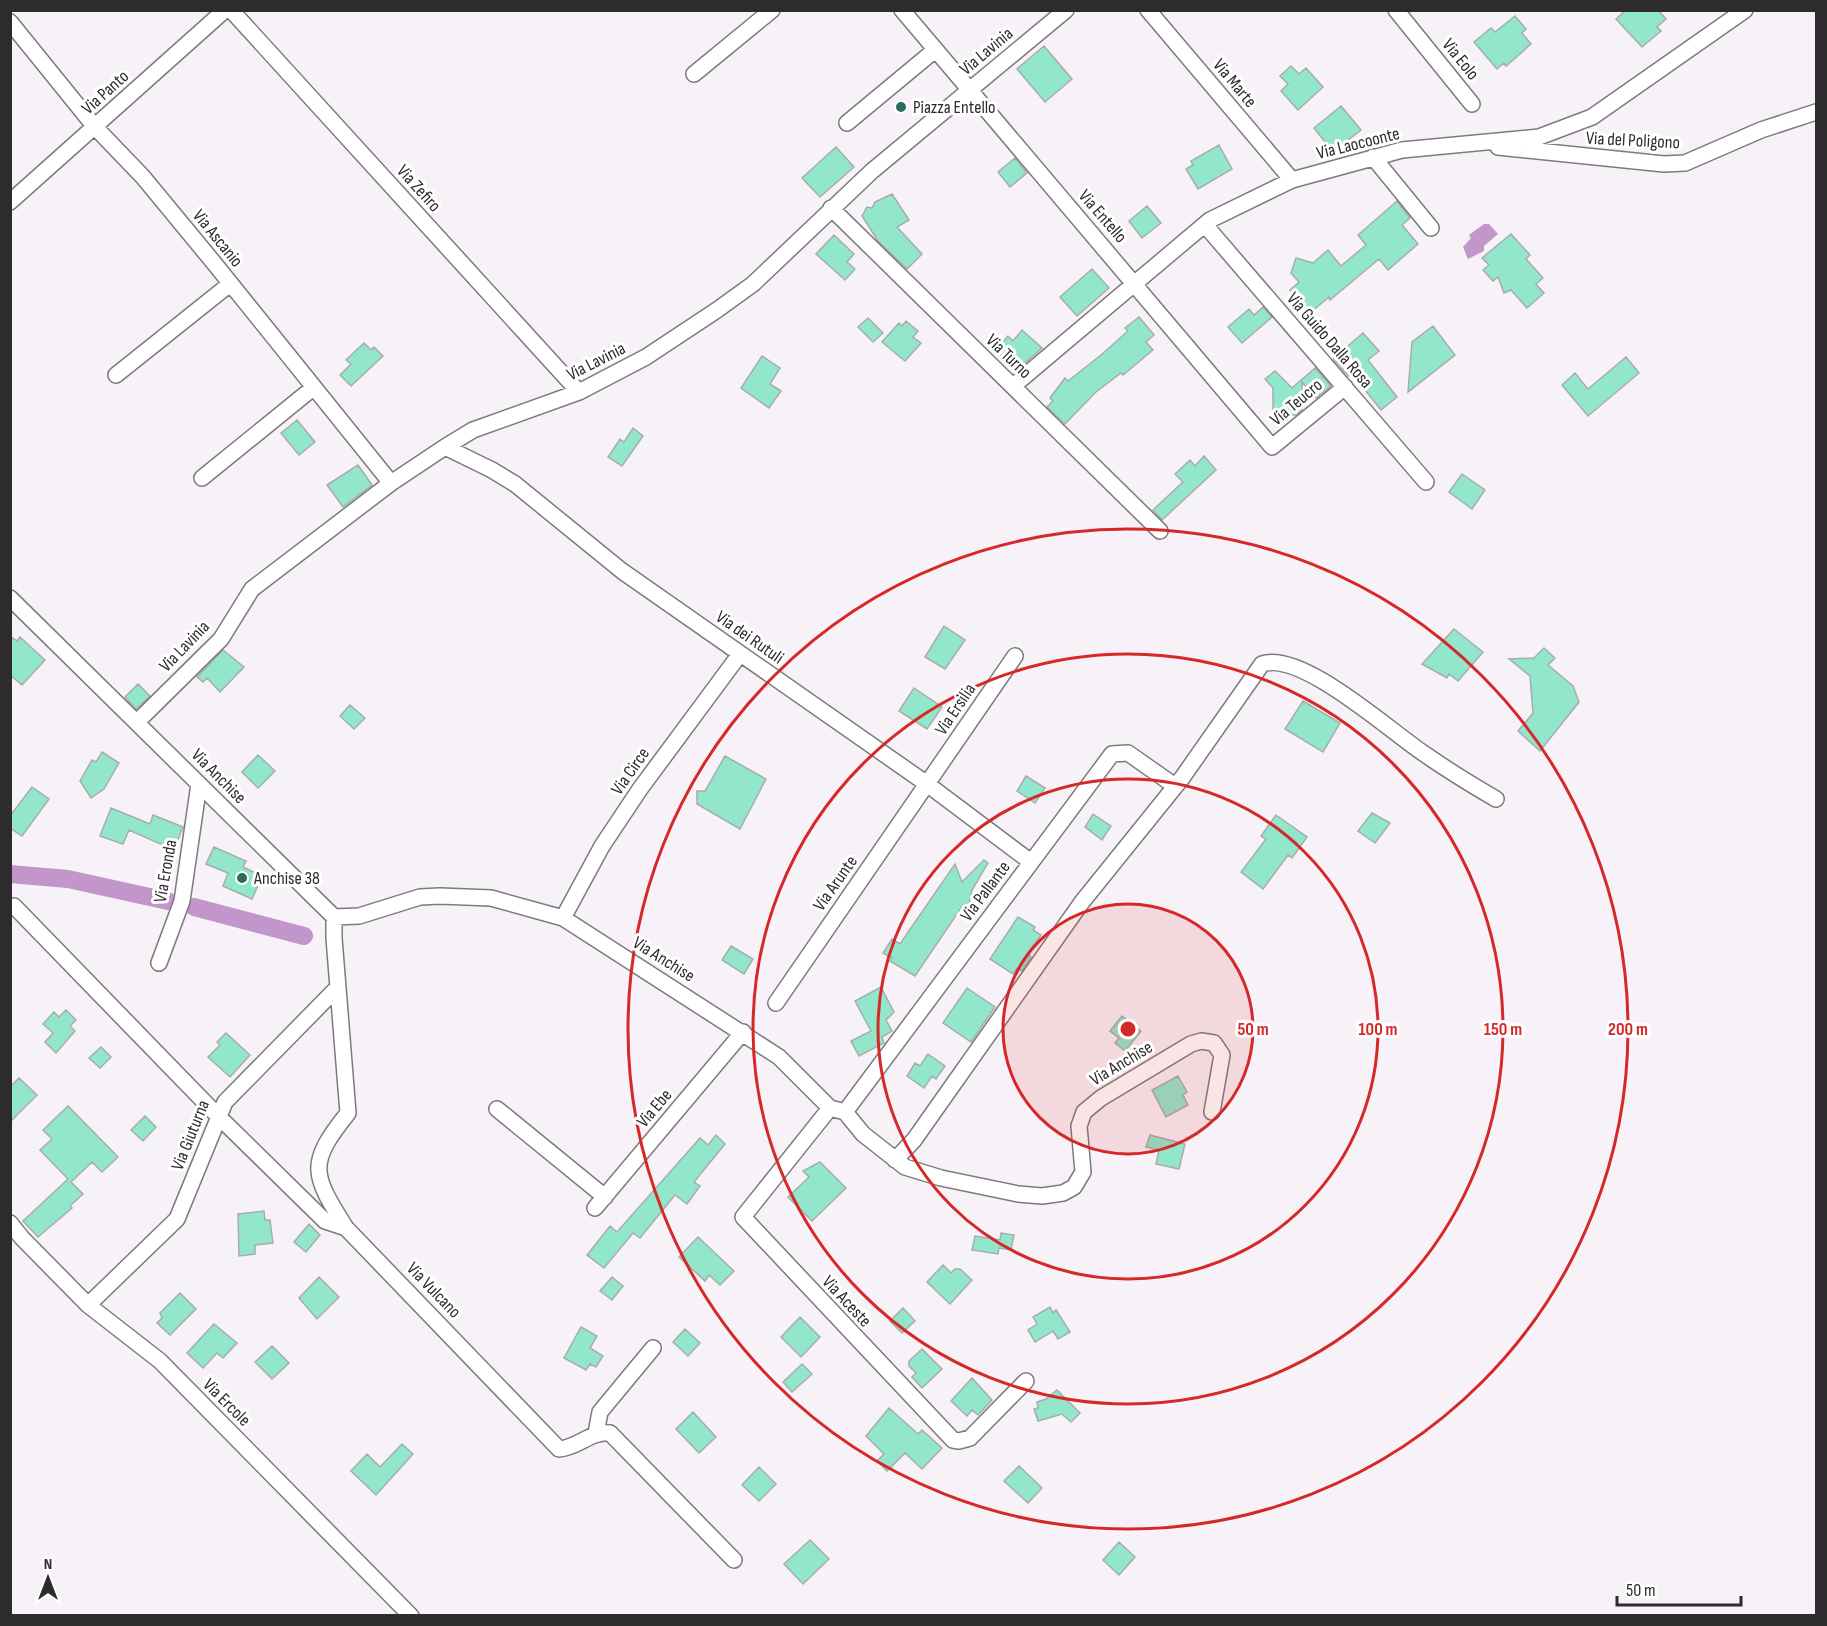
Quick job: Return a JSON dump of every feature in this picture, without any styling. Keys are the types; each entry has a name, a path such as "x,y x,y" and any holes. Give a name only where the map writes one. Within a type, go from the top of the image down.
{"street":[{"name":"Via Panto","path":"10,202 225,10"},
{"name":"Via Zefiro","path":"231,10 579,392"},
{"path":"693,74 772,10"},
{"name":"Via Entello","path":"902,10 1272,447"},
{"name":"Via Lavinia","path":"137,722 220,639 252,589 391,483 473,430 579,392 646,357 717,310 753,284 831,208 1066,10"},
{"name":"Via Marte","path":"1148,10 1292,180"},
{"name":"Via Eolo","path":"1396,10 1472,104"},
{"name":"Via Laocoonte","path":"1013,386 1205,225 1231,208 1292,180 1373,157 1402,150 1539,137 1592,117 1745,10"},
{"name":"Via Ascanio","path":"13,31 94,128 143,177 391,483"},
{"path":"847,123 935,50"},
{"name":"Via del Poligono","path":"1474,144 1554,155 1685,163 1761,130 1816,112"},
{"path":"1373,157 1431,228"},
{"name":"Via Turno","path":"831,208 1160,531"},
{"name":"Via Guido Dalla Rosa","path":"1205,225 1426,482"},
{"path":"116,375 230,284"},
{"name":"Via Teucro","path":"1272,447 1345,387"},
{"path":"202,478 313,388"},
{"name":"Via dei Rutuli","path":"445,447 492,470 514,484 622,572 927,784 1031,862"},
{"name":"Via Anchise","path":"10,598 334,917 359,916 420,897 440,896 491,898 563,918 779,1057 830,1108"},
{"name":"Via Circe","path":"563,918 602,846 621,817 740,654"},
{"name":"Via Ersilia","path":"927,784 1015,656"},
{"path":"895,1160 914,1140 1082,902 1175,786 1262,664 1283,662 1338,690 1425,754 1496,799"},
{"name":"Via Pallante","path":"845,1112 1112,754 1128,753 1175,786"},
{"name":"Via Eronda","path":"159,963 182,901 199,784"},
{"name":"Via Arunte","path":"776,1003 927,784"},
{"path":"14,906 219,1117 325,1221 346,1228"},
{"name":"Via Vulcano","path":"334,917 348,1113 328,1138 318,1164 322,1186 346,1228 559,1449 575,1445 596,1433"},
{"name":"Via Giuturna","path":"88,1305 177,1218 225,1102 338,987"},
{"name":"Via Ebe","path":"497,1109 600,1203 743,1032"},
{"name":"Via Anchise","path":"845,1112 863,1134 905,1167 941,1178 1018,1194 1042,1196 1063,1193 1074,1187 1083,1172 1079,1126 1084,1112 1101,1098 1191,1044 1201,1041 1214,1043 1222,1055 1212,1112"},
{"path":"830,1108 845,1112"},
{"name":"Via Aceste","path":"830,1108 743,1216 953,1440 970,1438 1026,1381"},
{"name":"Via Ercole","path":"10,1223 88,1305 160,1361 411,1616"},
{"path":"653,1348 600,1412 596,1433 610,1433 617,1438 734,1560"}],"shaded area":[{"path":"1484,224 1489,224 1498,234 1484,246 1484,251 1468,259 1463,247 1471,238 1469,235"}],"building":[{"path":"1626,10 1658,10 1666,19 1657,27 1661,31 1642,47 1616,19"},
{"path":"1515,16 1526,29 1522,33 1531,44 1506,66 1504,63 1497,69 1474,42 1491,28 1495,32"},
{"path":"1044,46 1072,79 1045,102 1017,69"},
{"path":"1291,66 1299,74 1306,68 1323,87 1298,110 1281,91 1288,84 1280,76"},
{"path":"1341,106 1361,130 1333,152 1314,128"},
{"path":"1219,145 1232,169 1198,189 1186,169 1193,165 1191,161"},
{"path":"836,147 854,167 820,197 802,178"},
{"path":"1015,158 1027,173 1010,187 998,172"},
{"path":"892,194 909,220 897,227 922,254 907,269 878,241 862,216 867,207 872,208 875,202"},
{"path":"1397,201 1410,218 1402,225 1418,244 1388,270 1379,259 1330,300 1329,297 1310,313 1290,290 1299,282 1291,273 1296,258 1313,263 1328,250 1341,266 1366,245 1358,235"},
{"path":"1147,206 1161,223 1142,238 1129,221"},
{"path":"1511,234 1530,255 1526,259 1543,278 1536,284 1544,293 1527,308 1511,290 1504,293 1498,277 1493,281 1483,270 1489,265 1482,258"},
{"path":"834,235 854,254 847,262 855,269 845,280 816,254"},
{"path":"1092,269 1109,288 1077,316 1060,297"},
{"path":"1263,307 1272,317 1242,343 1228,327 1249,309 1254,315"},
{"path":"1139,317 1154,335 1146,342 1153,350 1123,375 1121,373 1096,392 1065,424 1047,407 1053,401 1050,398 1065,378 1068,381 1101,355 1128,331 1125,328"},
{"path":"868,318 883,333 873,342 858,327"},
{"path":"906,321 918,331 913,337 921,343 905,361 882,342 899,323 902,326"},
{"path":"1433,326 1455,355 1408,392 1412,342"},
{"path":"1022,330 1042,348 1017,370 995,350 1008,336 1013,341"},
{"path":"1363,333 1379,351 1368,360 1397,397 1381,410 1352,374 1348,376 1333,359"},
{"path":"364,343 371,350 374,347 383,356 351,386 340,375 351,364 346,360"},
{"path":"762,356 780,368 770,384 781,391 769,408 741,388"},
{"path":"1626,357 1639,373 1588,416 1562,385 1575,373 1588,389"},
{"path":"1315,368 1331,386 1316,398 1302,382 1302,410 1296,415 1273,415 1273,388 1265,379 1275,371 1292,388"},
{"path":"297,420 315,442 299,455 281,433"},
{"path":"633,428 643,436 622,466 608,457 620,439 624,442"},
{"path":"1204,456 1216,470 1162,520 1153,510 1183,482 1175,474 1190,460 1195,466"},
{"path":"358,465 372,485 343,507 327,485"},
{"path":"1462,474 1485,490 1472,509 1449,492"},
{"path":"944,626 965,640 945,669 925,657"},
{"path":"1454,629 1483,652 1458,681 1449,674 1447,678 1422,664"},
{"path":"10,636 17,641 20,637 45,660 22,685 10,675"},
{"path":"1544,648 1555,658 1548,665 1573,686 1579,702 1540,751 1518,731 1533,713 1530,676 1509,659 1534,658"},
{"path":"223,650 244,667 220,692 207,678 203,682 197,677"},
{"path":"138,684 150,696 136,709 125,697"},
{"path":"914,688 942,707 927,729 899,711"},
{"path":"1303,701 1340,723 1323,752 1285,729"},
{"path":"350,705 365,718 354,729 340,716"},
{"path":"102,752 119,763 104,789 91,798 80,781 92,760 96,762"},
{"path":"258,755 275,771 258,788 242,772"},
{"path":"725,756 766,779 740,829 697,804 697,791 705,791"},
{"path":"1026,776 1045,788 1035,803 1017,791"},
{"path":"32,787 49,799 22,836 10,828 10,816"},
{"path":"111,808 150,824 153,815 183,827 174,850 129,830 123,844 100,836"},
{"path":"1372,813 1390,823 1375,843 1358,831"},
{"path":"1093,814 1111,826 1102,840 1085,827"},
{"path":"1276,815 1307,837 1292,858 1288,855 1263,889 1241,872 1266,839 1261,836"},
{"path":"214,847 246,861 243,867 262,876 252,899 223,886 228,873 206,864"},
{"path":"984,860 988,863 972,890 968,909 963,905 915,976 890,961 892,958 883,953 892,939 900,944 955,864 962,882"},
{"path":"1018,917 1035,927 1033,930 1041,935 1028,954 1031,957 1022,971 1017,968 1013,974 990,959"},
{"path":"731,946 753,959 744,974 722,960"},
{"path":"881,987 894,1012 886,1020 892,1031 882,1037 884,1043 859,1056 851,1041 871,1031 855,1001"},
{"path":"967,988 995,1007 971,1042 943,1023"},
{"path":"66,1010 76,1020 70,1026 75,1031 56,1053 45,1042 53,1033 43,1024 54,1012 59,1017"},
{"path":"1122,1016 1141,1031 1125,1051 1115,1043 1119,1038 1110,1031"},
{"path":"226,1033 250,1055 230,1077 208,1057 220,1045 217,1042"},
{"path":"101,1047 111,1057 100,1068 89,1058"},
{"path":"928,1054 945,1066 936,1079 932,1076 924,1088 907,1076 915,1063 920,1066"},
{"path":"1178,1076 1187,1092 1183,1095 1188,1105 1166,1117 1152,1090"},
{"path":"19,1078 37,1095 10,1122 10,1087"},
{"path":"68,1106 118,1157 102,1172 92,1162 71,1182 83,1194 70,1206 72,1208 38,1237 23,1221 68,1179 40,1150 52,1139 43,1130"},
{"path":"145,1116 156,1127 143,1141 131,1130"},
{"path":"716,1135 725,1144 694,1182 700,1186 687,1204 675,1195 640,1238 633,1233 604,1268 587,1255 610,1226 617,1232 700,1138 708,1145"},
{"path":"1150,1135 1185,1144 1179,1169 1156,1164 1159,1150 1146,1147"},
{"path":"820,1162 846,1188 812,1221 788,1197 809,1177 803,1171"},
{"path":"264,1211 265,1220 270,1220 273,1243 255,1245 255,1254 239,1256 238,1214"},
{"path":"309,1224 320,1235 306,1252 294,1242"},
{"path":"1001,1233 1014,1235 1011,1250 999,1248 998,1254 972,1250 975,1236 1000,1240"},
{"path":"698,1237 734,1271 720,1285 709,1275 705,1281 679,1257"},
{"path":"943,1265 951,1273 955,1269 960,1269 972,1280 950,1304 927,1282"},
{"path":"319,1277 339,1297 317,1319 299,1298"},
{"path":"612,1277 623,1286 612,1300 600,1291"},
{"path":"180,1293 196,1309 170,1335 157,1323 162,1318 160,1313"},
{"path":"1050,1307 1053,1313 1056,1310 1070,1332 1058,1339 1053,1331 1035,1342 1028,1330 1037,1324 1033,1317"},
{"path":"903,1308 915,1321 902,1333 890,1321"},
{"path":"800,1317 820,1337 801,1357 781,1337"},
{"path":"214,1324 237,1343 223,1358 217,1353 203,1368 187,1353"},
{"path":"581,1327 597,1336 590,1348 603,1356 596,1367 590,1364 586,1370 564,1358"},
{"path":"685,1329 700,1343 688,1356 673,1342"},
{"path":"272,1346 289,1363 272,1379 255,1362"},
{"path":"922,1349 942,1369 922,1388 912,1377 916,1373 909,1366 909,1361"},
{"path":"802,1364 812,1374 792,1392 783,1382"},
{"path":"972,1378 992,1400 978,1415 972,1410 967,1416 951,1401"},
{"path":"1057,1390 1080,1413 1071,1422 1062,1414 1038,1421 1034,1409 1038,1408 1037,1402 1046,1399"},
{"path":"889,1408 918,1434 922,1430 942,1448 922,1469 905,1453 887,1471 877,1461 884,1454 866,1436"},
{"path":"693,1412 716,1437 699,1453 676,1429"},
{"path":"402,1444 413,1454 376,1495 351,1471 367,1454 380,1467"},
{"path":"1019,1466 1042,1488 1028,1503 1004,1481"},
{"path":"759,1467 776,1484 759,1501 742,1485"},
{"path":"810,1540 829,1559 803,1584 784,1564"},
{"path":"1119,1542 1135,1557 1119,1575 1103,1560"}],"waterway":[{"path":"10,874 68,879 168,901"},
{"path":"194,907 304,936"}],"place":[{"name":"Piazza Entello","path":"901,107"},
{"name":"Anchise 38","path":"242,878"}]}
